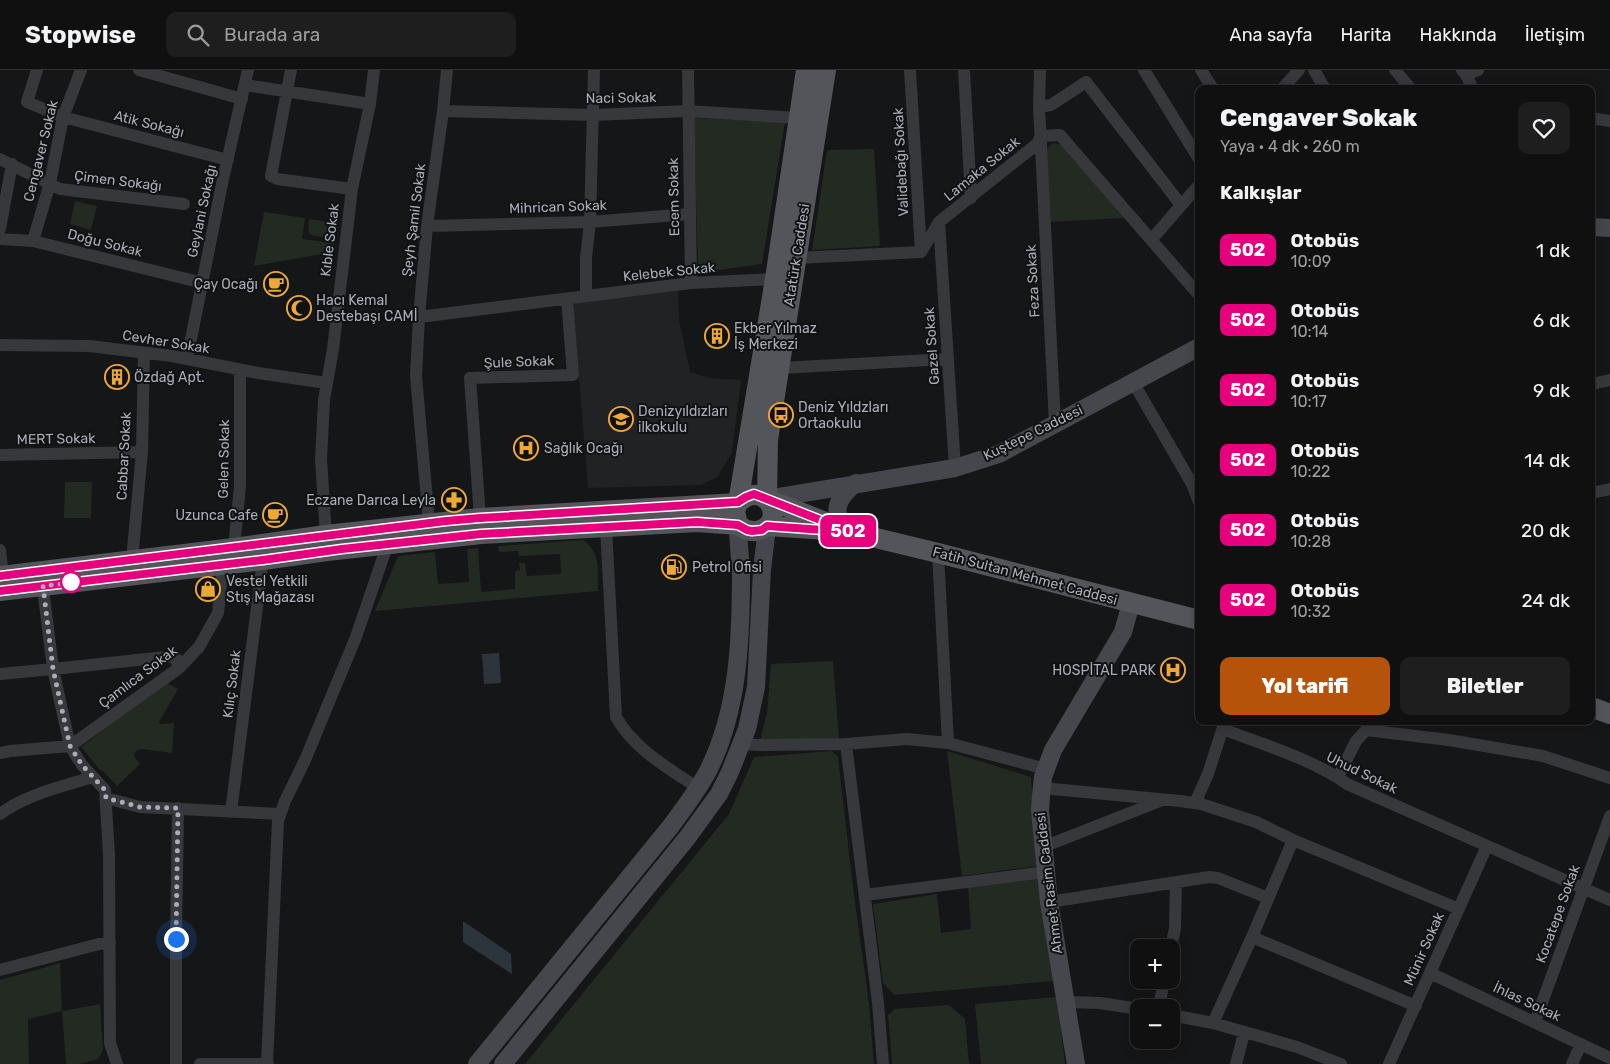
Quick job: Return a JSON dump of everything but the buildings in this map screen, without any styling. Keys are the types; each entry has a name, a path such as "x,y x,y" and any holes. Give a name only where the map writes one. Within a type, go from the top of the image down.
{"main road":[{"path":"729,524 735,512 729,503 743,474 775,279 806,70"},
{"name":"Atatürk Caddesi","path":"767,533 773,511 768,491 768,445 826,70"},
{"name":"Fatih Sultan Mehmet Caddesi","path":"697,514 768,491 851,532"},
{"path":"1,581 229,556 326,535 480,518 697,514"},
{"path":"42,578 132,560 229,556 263,560 481,534 606,527 697,514"},
{"name":"Fatih Sultan Mehmet Caddesi","path":"697,514 747,530 767,533 788,527 851,532 1195,619"},
{"path":"1595,708 1610,714"}],"street":[{"name":"Atik Sokağı","path":"37,70 27,102 63,117 228,160"},
{"name":"Cengaver Sokak","path":"32,241 50,183 63,117 81,70"},
{"path":"139,70 242,98"},
{"name":"Geylani Sokağı","path":"187,359 248,70"},
{"path":"291,70 271,176 277,179 352,189"},
{"name":"Kıble Sokak","path":"326,535 321,460 324,400 333,349 352,189 370,104 374,70"},
{"name":"Şeyh Şamil Sokak","path":"429,523 416,376 427,226 447,70"},
{"path":"586,296 594,70"},
{"name":"Ecem Sokak","path":"688,70 687,112 691,282"},
{"name":"Validebağı Sokak","path":"910,70 921,252"},
{"path":"964,70 971,198"},
{"name":"Feza Sokak","path":"1040,70 1039,107 1055,424"},
{"path":"1144,70 1195,153"},
{"path":"1200,70 1210,85"},
{"path":"1314,70 1323,85"},
{"path":"1394,70 1407,85"},
{"path":"1468,72 1471,85"},
{"path":"1039,107 1051,105 1086,82 1181,205"},
{"path":"245,85 370,104"},
{"name":"Naci Sokak","path":"443,111 593,115 687,112 799,118"},
{"path":"1595,119 1610,121"},
{"name":"Lamaka Sokak","path":"921,252 939,222 1037,144 1041,136 1060,135 1151,240"},
{"name":"Cengaver Sokak","path":"0,229 6,162"},
{"name":"Çimen Sokağı","path":"6,162 60,189 184,204"},
{"path":"1195,189 1151,240 1195,290"},
{"name":"Mihrican Sokak","path":"427,226 590,222 689,214"},
{"name":"Gazel Sokak","path":"939,222 955,468"},
{"path":"1595,227 1610,228"},
{"name":"Doğu Sokak","path":"0,239 32,241 202,283"},
{"path":"796,258 921,252"},
{"name":"Kelebek Sokak","path":"419,317 691,282 775,279"},
{"name":"Şule Sokak","path":"480,518 470,378 573,375 567,299"},
{"name":"Cevher Sokak","path":"0,345 89,346 187,359 240,370 327,383"},
{"name":"Kuştepe Caddesi","path":"768,491 793,495 955,468 999,454 1195,349"},
{"name":"Cabbar Sokak","path":"132,560 142,452 144,353"},
{"path":"780,368 948,359"},
{"name":"Gelen Sokak","path":"229,556 240,486 240,370"},
{"path":"1595,383 1610,380"},
{"path":"1133,382 1195,492"},
{"name":"MERT Sokak","path":"0,456 142,452"},
{"path":"851,532 840,521 837,512 838,505 843,496 856,484"},
{"path":"1595,492 1610,489"},
{"path":"477,1064 671,826 709,770 729,714 738,650 740,599 739,547 729,524"},
{"path":"606,527 616,717 622,727 652,757 698,788"},
{"path":"503,1064 687,838 719,794 730,772 742,744 752,710 756,687 762,570 767,533"},
{"path":"200,1064 267,1064 278,821 356,637 388,544"},
{"path":"0,550 1,581"},
{"path":"938,553 948,743"},
{"name":"Çamlıca Sokak","path":"70,746 179,668 199,648 218,613 229,556"},
{"name":"Kılıç Sokak","path":"232,812 263,560"},
{"path":"42,578 53,669 70,746 82,765 105,790 109,855 110,1043 113,1063"},
{"name":"Ahmet Rasim Caddesi","path":"1076,1064 1048,902 1040,811 1042,788 1053,750 1123,632 1131,603"},
{"path":"0,674 174,656 179,668"},
{"path":"1195,803 1208,774 1224,725"},
{"name":"Uhud Sokak","path":"1224,725 1338,777 1347,784 1487,846"},
{"path":"1338,777 1356,741 1366,730 1458,741 1543,756 1610,778"},
{"path":"742,744 846,744 907,739 948,743 1046,769"},
{"path":"846,744 878,1003 883,1064"},
{"path":"0,753 70,746"},
{"path":"0,814 34,795 93,777"},
{"path":"1042,788 1195,803 1226,811 1256,822 1293,840 1459,910"},
{"path":"106,798 140,807 280,814"},
{"path":"1043,847 1163,800"},
{"path":"176,1064 178,808"},
{"name":"Kocatepe Sokak","path":"1535,1022 1610,816"},
{"path":"1213,1023 1293,840"},
{"path":"1487,846 1610,900"},
{"name":"Münir Sokak","path":"1389,1064 1487,846"},
{"path":"865,895 1046,872"},
{"path":"1048,902 1176,882 1218,878 1268,898"},
{"path":"1173,939 1175,928 1176,882"},
{"path":"1252,937 1416,1006"},
{"path":"0,970 99,944 110,943"},
{"name":"İhlas Sokak","path":"1430,973 1610,1058"},
{"path":"1065,1002 1100,1003 1130,1008"},
{"path":"1180,1017 1213,1023 1297,1047 1341,1064"},
{"path":"1236,1064 1244,1033"},
{"path":"1572,1064 1581,1044"}],"shaded area":[{"path":"694,118 785,122 762,264 698,273"},
{"path":"1053,143 1064,145 1124,218 1048,222 1046,149"},
{"path":"874,149 880,246 812,250 827,150"},
{"path":"75,201 97,206 91,230 70,224"},
{"path":"264,212 305,218 302,239 334,243 333,252 254,266"},
{"path":"309,219 335,223 333,239 311,235 308,231"},
{"path":"678,291 679,320 690,372 710,378 741,380 732,453 717,477 701,485 588,488 573,303"},
{"path":"65,482 92,482 91,518 64,518"},
{"path":"584,540 596,557 598,591 375,611 398,556 435,552 438,584 469,582 467,549 478,548 481,592 515,589 515,571 520,570 519,563 525,563 527,576 561,574 560,554 519,556 518,551 499,552 498,546"},
{"path":"499,653 501,683 484,684 482,654"},
{"path":"833,661 839,739 760,741 767,713 771,664"},
{"path":"166,682 178,689 159,722 160,724 174,723 172,753 137,750 134,754 140,764 117,786 100,770 81,747"},
{"path":"832,751 838,757 869,1003 874,1064 525,1064 729,814 754,757"},
{"path":"947,751 1031,777 1037,866 962,876"},
{"path":"1039,879 1054,981 894,995 883,983 873,904 937,894 941,933 971,929 968,887"},
{"path":"463,921 511,954 512,974 463,942"},
{"path":"60,963 62,1011 28,1019 29,1064 0,1064 0,980"},
{"path":"1057,997 1065,1064 981,1064 975,1004"},
{"path":"100,1004 103,1050 98,1059 79,1064 66,1064 62,1011"},
{"path":"949,1005 965,1019 969,1064 892,1064 888,1015 895,1009"}],"bus line":[{"name":"502","path":"0,576 446,521 697,506 738,502 748,495 754,494 851,532 767,526 762,530 752,531 738,525 697,522 481,534 0,591"}],"place":[{"name":"Çay Ocağı","path":"276,284"},
{"name":"Hacı Kemal Destebaşı CAMİ","path":"299,308"},
{"name":"Ekber Yılmaz İş Merkezi","path":"717,336"},
{"name":"Özdağ Apt.","path":"117,377"},
{"name":"Deniz Yıldzları Ortaokulu","path":"781,415"},
{"name":"Denizyıldızları ilkokulu","path":"621,419"},
{"name":"Sağlık Ocağı","path":"526,448"},
{"name":"Eczane Darıca Leyla","path":"454,500"},
{"name":"Uzunca Cafe","path":"275,515"},
{"name":"Petrol Ofisi","path":"674,567"},
{"name":"Vestel Yetkili Stış Mağazası","path":"208,589"},
{"name":"HOSPİTAL PARK","path":"1173,670"}],"route":[{"path":"71,582 79,582 43,586 53,669 70,746 82,765 105,790 106,798 140,807 178,808 176,939"}]}
